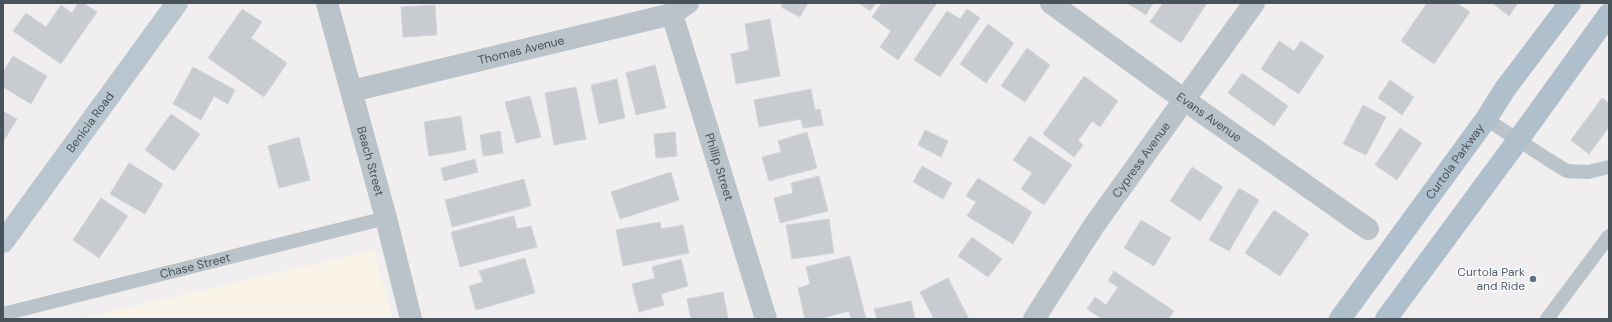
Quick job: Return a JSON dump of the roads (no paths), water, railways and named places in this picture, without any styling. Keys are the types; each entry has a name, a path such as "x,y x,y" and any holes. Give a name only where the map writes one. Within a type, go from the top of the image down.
{"main road":[{"name":"Benicia Road","path":"3,242 177,3"},
{"name":"Curtola Parkway","path":"1340,319 1486,119 1505,89 1570,3"},
{"path":"1386,319 1609,14"}],"street":[{"name":"Beach Street","path":"327,3 386,218 411,319"},
{"name":"Evans Avenue","path":"1051,3 1184,100 1368,229"},
{"name":"Cypress Avenue","path":"1034,319 1095,224 1254,3"},
{"name":"Thomas Avenue","path":"352,91 680,9"},
{"name":"Phillip Street","path":"680,9 766,319"}],"lane":[{"path":"1486,119 1567,171 1588,172 1609,167"},
{"name":"Chase Street","path":"3,314 386,218"},
{"path":"1546,319 1606,245"}],"place":[{"name":"Curtola Park and Ride","path":"1533,279"}]}
